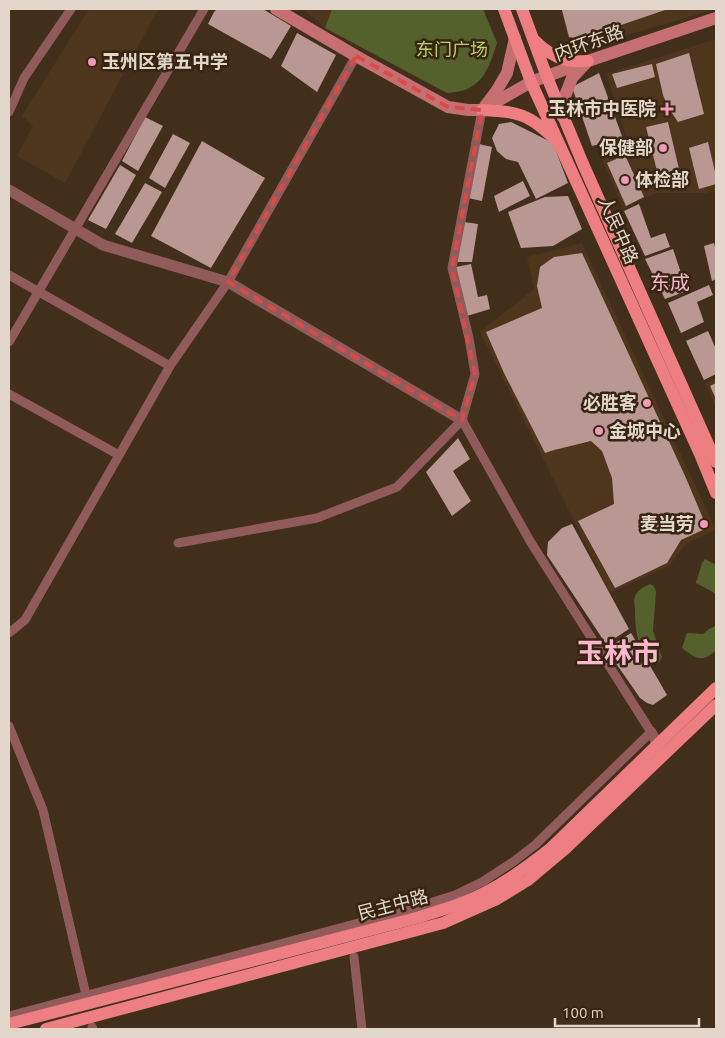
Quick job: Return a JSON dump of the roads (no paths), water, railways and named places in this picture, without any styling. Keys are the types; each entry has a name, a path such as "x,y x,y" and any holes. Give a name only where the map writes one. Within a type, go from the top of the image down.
{"main road":[{"path":"276,9 448,107 516,114 532,120 559,142"},
{"name":"人民中路","path":"504,9 531,82 716,492"},
{"name":"人民中路","path":"522,9 562,116 716,462"},
{"name":"内环东路","path":"482,110 531,82 588,60 716,18"},
{"path":"482,110 507,73 514,38"},
{"path":"533,39 542,48 567,61 588,60"},
{"path":"562,116 564,96 572,78 588,60"},
{"name":"民主中路","path":"9,1024 420,916 464,902 494,888 526,868 550,849 716,688"},
{"name":"民主中路","path":"46,1029 443,923 496,899 528,880 565,849 716,705"}],"street":[{"path":"9,112 24,78 71,9"},
{"path":"9,342 74,228 204,9"},
{"path":"9,633 25,620 170,366 228,282 356,56"},
{"path":"178,543 317,518 396,487 462,420 476,374 452,268 482,110"},
{"path":"9,190 103,245 228,282 462,420 530,541 658,744"},
{"path":"9,275 170,366"},
{"path":"9,394 119,455"},
{"path":"9,726 43,810 86,996"},
{"path":"9,1016 411,909 455,895 482,882 535,845 651,732"},
{"path":"354,957 362,1029"}],"place":[{"name":"玉州区第五中学","path":"92,62"},
{"name":"玉林市中医院","path":"667,109"},
{"name":"保健部","path":"663,148"},
{"name":"体检部","path":"625,180"},
{"name":"必胜客","path":"647,403"},
{"name":"金城中心","path":"599,431"},
{"name":"麦当劳","path":"704,524"}],"district":[{"name":"东成","path":"670,283"},
{"name":"玉林市","path":"618,653"}],"park label":[{"name":"东门广场","path":"452,50"}]}
